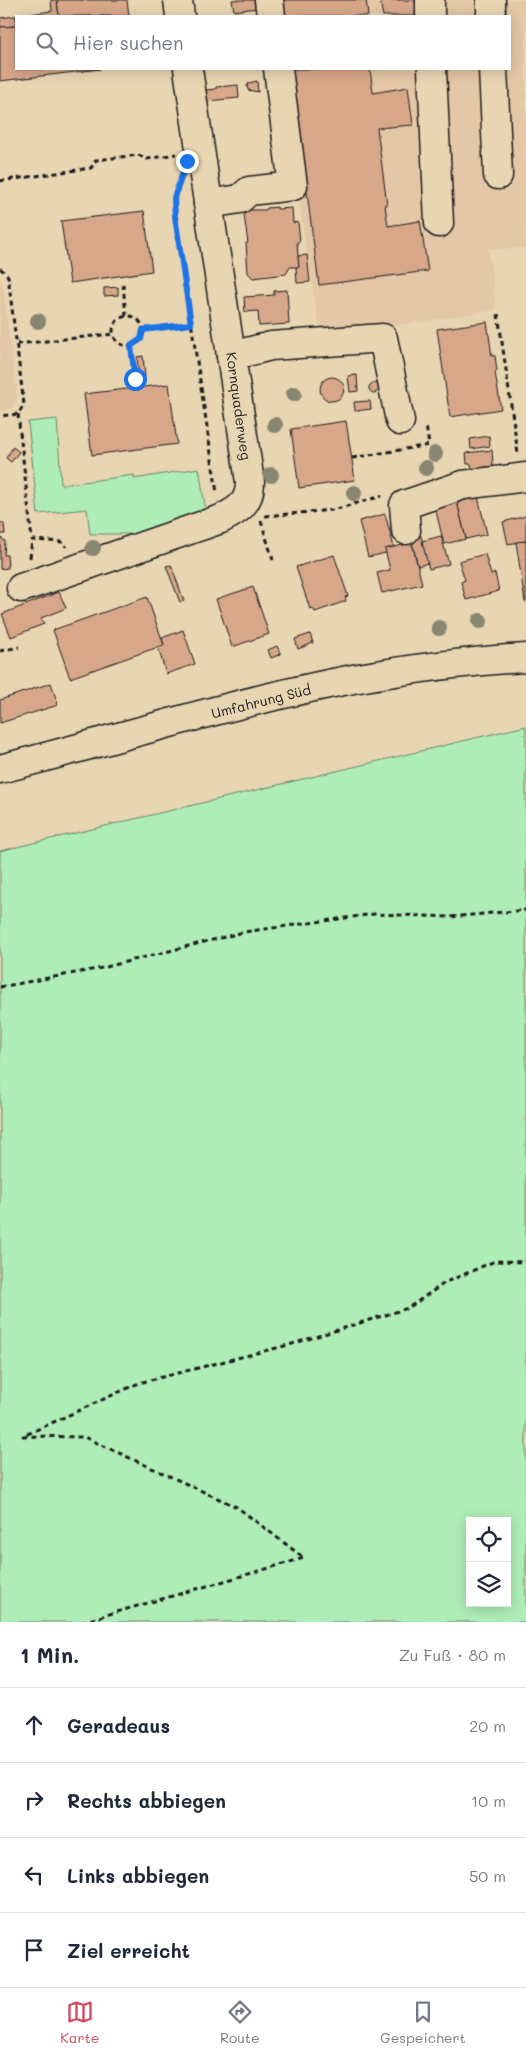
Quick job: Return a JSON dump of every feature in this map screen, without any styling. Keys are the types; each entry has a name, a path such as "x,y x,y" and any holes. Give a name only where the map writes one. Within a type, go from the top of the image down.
{"street":[{"path":"178,0 180,15"},
{"path":"269,0 271,15"},
{"path":"430,0 430,15"},
{"path":"491,0 491,15"},
{"name":"Kornquaderweg","path":"21,588 221,518 242,507 246,502 250,482 188,70"},
{"path":"208,204 240,199 249,191 293,186 278,70"},
{"path":"432,70 439,223"},
{"path":"493,70 498,175"},
{"path":"231,356 271,346 383,338 400,421"},
{"path":"406,530 404,505 463,485 526,477"},
{"name":"Umfahrung Süd","path":"0,769 344,681 413,670 526,658"}],"path":[{"path":"0,181 91,168 96,160 138,155 147,159 176,154"},
{"path":"179,182 174,198 175,216 218,497"},
{"path":"0,268 8,276 17,344 24,405 18,414 32,540 64,542 73,570"},
{"path":"123,284 126,316"},
{"path":"498,314 517,449"},
{"path":"126,316 139,320 143,330 141,339 131,346 120,344 113,334 115,322 119,318 126,316"},
{"path":"143,330 191,324"},
{"path":"17,344 113,334"},
{"path":"131,346 135,379"},
{"path":"0,416 18,414"},
{"path":"260,520 273,560"},
{"path":"0,651 19,647"},
{"path":"0,987 102,968 254,931 374,914 450,917 526,910"},
{"path":"82,1622 304,1558 237,1507 84,1436 23,1436 139,1383 292,1344 408,1308 446,1282 495,1261 526,1262"}],"shaded area":[{"path":"266,0 526,0 526,248 488,249 496,310 321,337 277,70 511,70 511,15 269,15"},
{"path":"0,281 2,282 17,396 11,409 0,411"}],"green space":[{"path":"57,419 61,485 134,475 134,479 199,468 206,512 144,534 90,534 87,509 38,514 28,422"},
{"path":"526,726 526,1622 0,1622 0,851"}],"building":[{"path":"51,0 57,0 59,15 22,15 52,11"},
{"path":"57,0 127,0 129,15 59,15"},
{"path":"232,0 257,0 257,8 234,11"},
{"path":"281,0 366,0 368,15 284,15"},
{"path":"380,0 415,0 417,15 383,15"},
{"path":"15,16 15,26 0,27 0,18"},
{"path":"15,26 15,70 92,70 0,81 0,27"},
{"path":"291,70 370,70 373,93 408,87 413,125 377,128 387,205 385,205 388,226 420,221 428,271 319,285"},
{"path":"257,81 258,92 248,90 247,86 249,83"},
{"path":"238,85 239,98 207,101 206,90"},
{"path":"277,207 277,209 292,208 293,223 298,222 300,241 297,242 299,267 290,267 286,274 253,278 248,273 246,243 248,243 244,215 249,210 266,210 267,208"},
{"path":"144,211 152,271 70,283 61,221"},
{"path":"307,255 310,282 297,283 296,267 299,267 298,256"},
{"path":"118,287 118,295 104,296 104,288"},
{"path":"287,290 289,324 259,326 258,311 245,312 244,297 274,295 274,291"},
{"path":"487,322 492,356 495,356 497,371 495,372 501,409 450,417 437,329"},
{"path":"143,356 145,377 139,378 137,357"},
{"path":"357,375 358,391 350,392 348,376"},
{"path":"332,377 337,378 343,384 343,394 337,400 332,401 327,400 321,394 320,389 321,384 327,378"},
{"path":"372,383 376,383 379,388 378,392 372,393 369,390 369,386"},
{"path":"169,384 177,444 92,455 84,394"},
{"path":"370,401 371,409 355,411 354,402"},
{"path":"346,421 355,480 299,488 291,429"},
{"path":"489,436 490,446 471,449 470,439"},
{"path":"13,447 19,452 11,462 6,458"},
{"path":"492,450 493,466 472,469 471,464 467,464 466,453"},
{"path":"478,497 487,534 466,539 457,502"},
{"path":"457,502 466,539 444,544 435,507"},
{"path":"385,514 394,547 385,549 386,553 368,557 359,521"},
{"path":"526,516 526,541 508,544 503,522"},
{"path":"0,522 4,524 5,534 0,534"},
{"path":"421,536 428,563 418,566 411,539"},
{"path":"441,536 449,564 429,569 422,541"},
{"path":"0,537 5,541 4,555 7,555 8,568 0,569"},
{"path":"526,541 526,602 525,602 516,542"},
{"path":"412,543 422,584 382,593 377,573 390,570 385,549"},
{"path":"485,554 491,575 495,573 499,591 466,600 461,582 465,580 459,561"},
{"path":"334,555 348,596 345,597 346,601 315,612 313,608 310,609 296,567"},
{"path":"171,565 184,601 180,602 166,566"},
{"path":"253,587 269,634 232,647 216,599"},
{"path":"59,592 66,608 41,618 44,624 11,637 2,614"},
{"path":"147,597 164,645 70,678 53,630"},
{"path":"183,630 195,664 166,674 158,647 164,645 162,638"},
{"path":"310,634 313,643 298,649 295,639"},
{"path":"277,646 281,654 271,658 268,650"},
{"path":"51,683 58,705 0,723 0,700"}],"route":[{"path":"135,379 131,346 138,343 143,330 191,324 174,198 187,161"}]}
